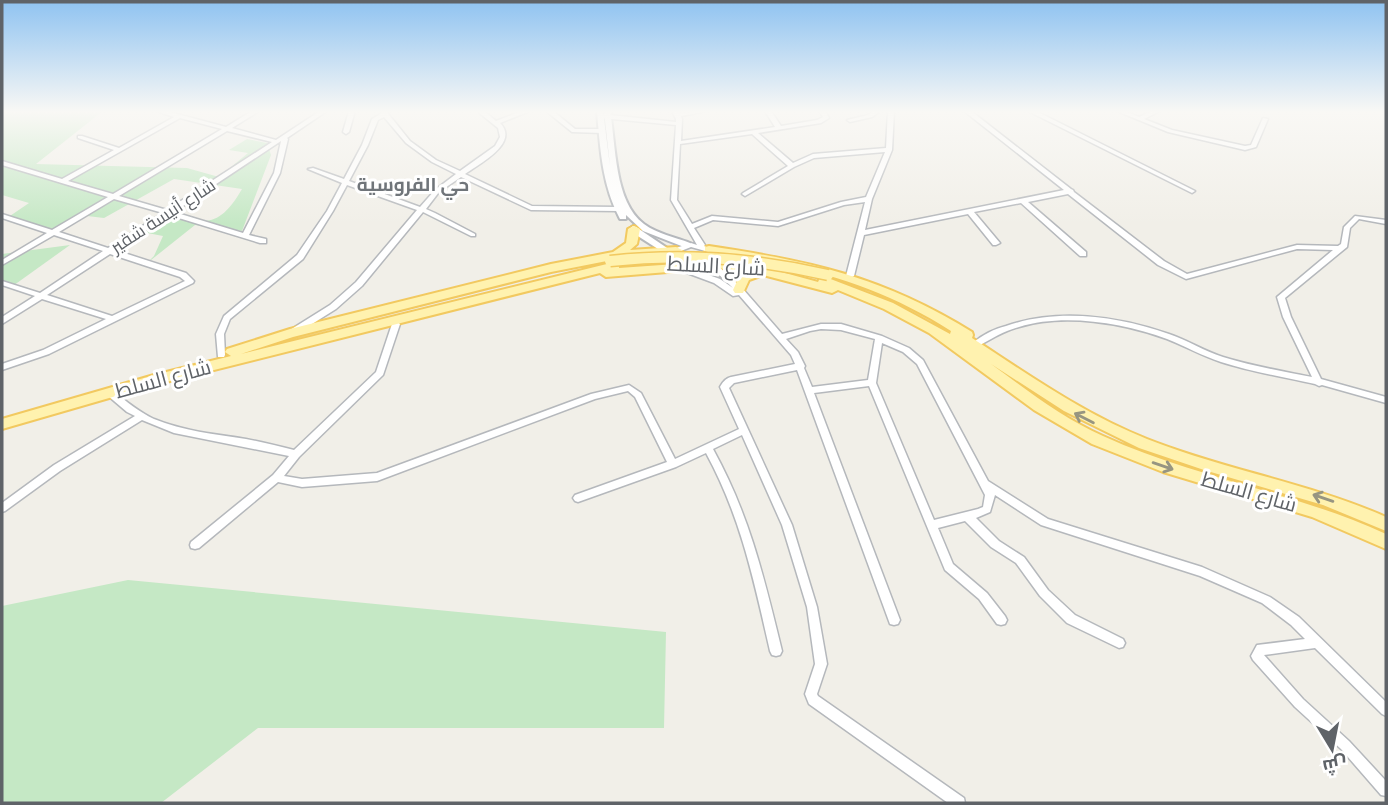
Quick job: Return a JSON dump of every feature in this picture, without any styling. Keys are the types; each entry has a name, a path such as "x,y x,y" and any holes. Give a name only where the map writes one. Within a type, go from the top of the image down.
{"main road":[{"path":"617,255 634,240 634,229"},
{"path":"705,247 795,261 850,276 930,312 979,347"},
{"path":"227,354 290,333 558,266 617,255 675,250"},
{"name":"شارع السلط","path":"2,424 110,393 559,278 635,264 735,263 826,278 911,309 979,347 1060,405 1119,434 1177,456 1329,499 1386,524"},
{"path":"713,265 763,271 821,286 878,308 909,324 975,366 996,374"},
{"path":"402,317 592,276 676,268"},
{"path":"739,290 746,276 763,271"},
{"name":"شارع السلط","path":"826,278 921,323 1054,417 1119,450 1185,474 1308,509 1386,542"},
{"name":"شارع السلط","path":"2,414 227,354 402,317"}],"street":[{"path":"116,149 120,150"},
{"path":"2,263 194,149"},
{"name":"شارع أنيسة شقير","path":"2,321 271,149"},
{"path":"245,235 277,173 279,149"},
{"path":"227,354 220,334 227,318 300,257 346,180 361,149"},
{"path":"416,149 459,174 533,208 596,206 618,209"},
{"path":"290,333 333,307 359,284 437,191 496,149"},
{"path":"606,149 613,197 618,209 634,229 675,250 705,247"},
{"path":"611,149 627,213 675,250"},
{"path":"677,149 674,200 690,227 715,257 713,265"},
{"path":"773,149 792,166"},
{"path":"1016,149 1161,263 1186,277 1297,247 1340,248"},
{"path":"1107,149 1192,191"},
{"path":"65,180 120,150"},
{"path":"745,194 813,156 889,150 869,199 850,276"},
{"path":"2,163 263,241"},
{"path":"311,169 436,215 473,235"},
{"path":"861,233 1071,191"},
{"path":"596,206 613,197"},
{"path":"690,227 712,218 770,225 843,203 869,199"},
{"path":"1024,202 1083,254"},
{"path":"971,213 996,243"},
{"path":"2,216 190,279 185,285 46,352 2,367"},
{"path":"1319,383 1287,317 1281,297 1344,245 1347,227 1354,218 1386,222"},
{"path":"675,250 671,260 676,268 717,281 757,310"},
{"path":"693,272 713,265"},
{"path":"713,265 783,337 801,366 894,620"},
{"path":"2,282 113,319"},
{"path":"195,545 276,478 296,454 380,373 402,317"},
{"path":"979,347 1003,327 1067,318 1101,320 1151,330 1223,360 1386,400"},
{"path":"783,337 809,327 830,324 852,328 906,350 920,362 987,485 990,502 986,509 969,518 931,525"},
{"path":"879,338 872,383 949,567 983,596 1001,621"},
{"path":"801,366 726,383 724,393 787,525 812,607 821,664 811,694 813,700 959,803"},
{"path":"808,391 872,383"},
{"path":"276,478 302,483 377,477 594,396 629,387 638,395 673,464"},
{"path":"110,393 142,416 194,435 296,454"},
{"path":"2,508 57,468 142,416"},
{"path":"578,498 673,464 742,430"},
{"path":"708,448 736,499 746,525 776,651"},
{"path":"987,485 1045,522 1235,585 1278,609 1386,710"},
{"path":"969,518 995,544 1020,560 1044,593 1071,619 1119,643"},
{"path":"1317,643 1261,649 1256,656 1386,790"}],"green space":[{"path":"2,149 56,149 36,164 187,168 219,177 248,153 229,150 231,149 269,149 271,155 242,231 195,225 146,264 154,256 163,236 137,231 160,216 199,221 217,218 233,203 242,189 174,179 104,218 79,215 47,232 7,218 29,203 2,195"},
{"path":"70,245 10,288 2,285 2,254"},
{"path":"128,580 666,632 664,728 258,728 161,803 2,803 2,606"}],"district":[{"name":"حي الفروسية","path":"413,184"}]}
